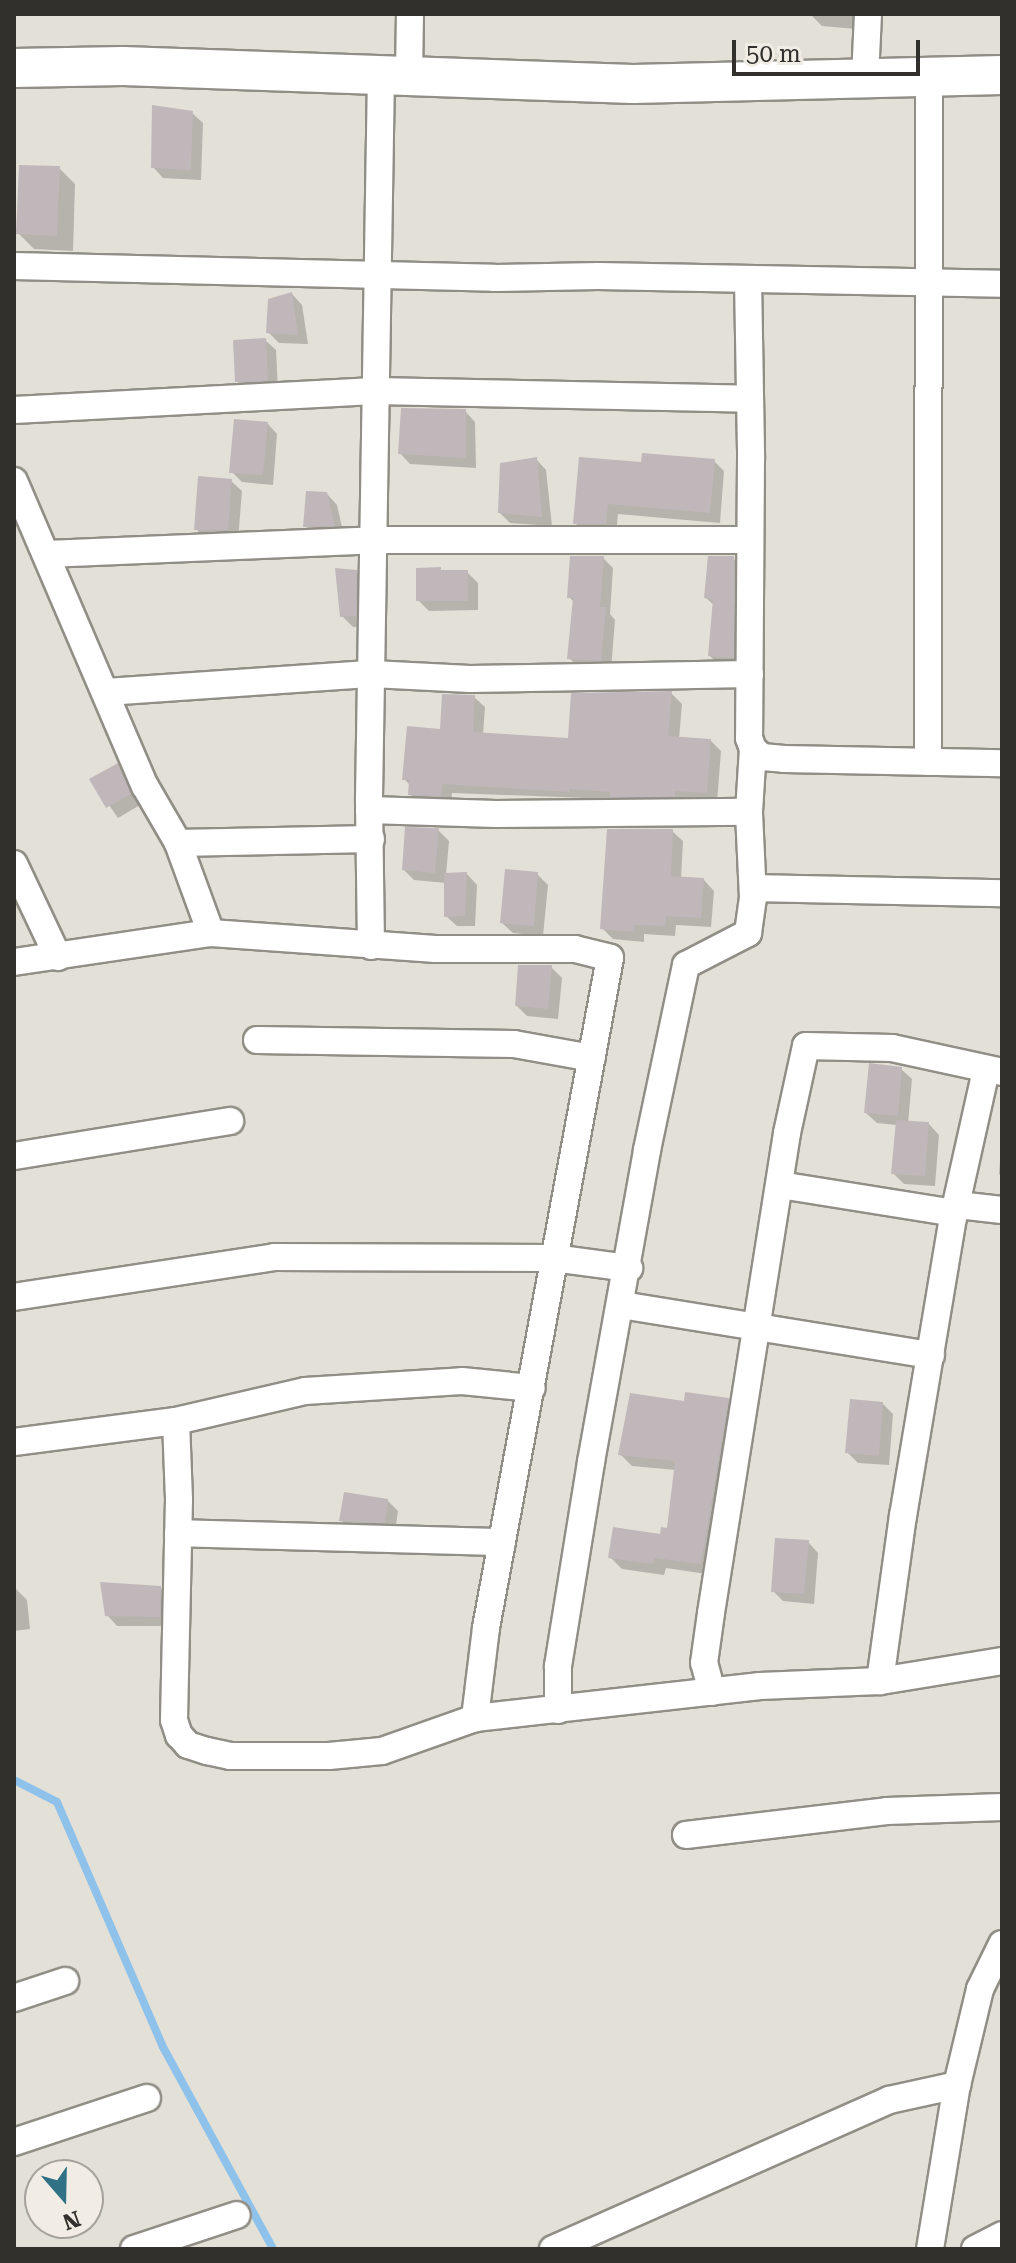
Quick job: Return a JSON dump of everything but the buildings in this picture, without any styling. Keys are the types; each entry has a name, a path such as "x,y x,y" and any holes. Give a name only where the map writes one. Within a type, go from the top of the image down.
{"street":[{"path":"371,946 369,810 375,540 376,276 395,76 410,14"},
{"path":"865,78 868,14"},
{"path":"14,68 123,66 633,84 1002,75"},
{"path":"928,762 929,77"},
{"path":"14,266 376,276 1002,284"},
{"path":"558,1710 558,1666 565,1621 629,1268 647,1150 686,965 748,933 753,888 749,812 753,749 749,738 748,279"},
{"path":"14,410 375,391 750,399"},
{"path":"14,481 145,786 178,843 211,933"},
{"path":"47,554 375,540 750,540"},
{"path":"106,692 372,674 470,679 750,674"},
{"path":"753,749 762,757 1002,763"},
{"path":"369,810 496,814 749,812"},
{"path":"178,843 371,839"},
{"path":"14,864 58,957"},
{"path":"753,888 1002,893"},
{"path":"14,962 211,933 371,946 575,949 610,958 486,1628 475,1718"},
{"path":"257,1040 514,1044 592,1058"},
{"path":"712,1692 704,1663 756,1327 806,1046 892,1048 994,1071 956,1209 903,1516 880,1681"},
{"path":"14,1156 230,1121"},
{"path":"780,1185 956,1209 1002,1210"},
{"path":"14,1297 274,1257 553,1258 629,1268"},
{"path":"621,1305 931,1355"},
{"path":"14,1442 176,1421 305,1391 462,1381 532,1388"},
{"path":"176,1421 178,1533 174,1720 179,1735 188,1745 230,1756 329,1756 382,1751 475,1718 712,1692 880,1681 1002,1661"},
{"path":"178,1533 502,1542"},
{"path":"686,1835 887,1811 1002,1807"},
{"path":"930,2249 957,2085 980,1989 1002,1944"},
{"path":"14,1998 65,1981"},
{"path":"553,2249 889,2100 957,2085"},
{"path":"14,2142 147,2098"},
{"path":"134,2249 237,2215"},
{"path":"975,2249 1002,2235"}],"waterway":[{"path":"14,1780 57,1802 163,2047 273,2249"}]}
